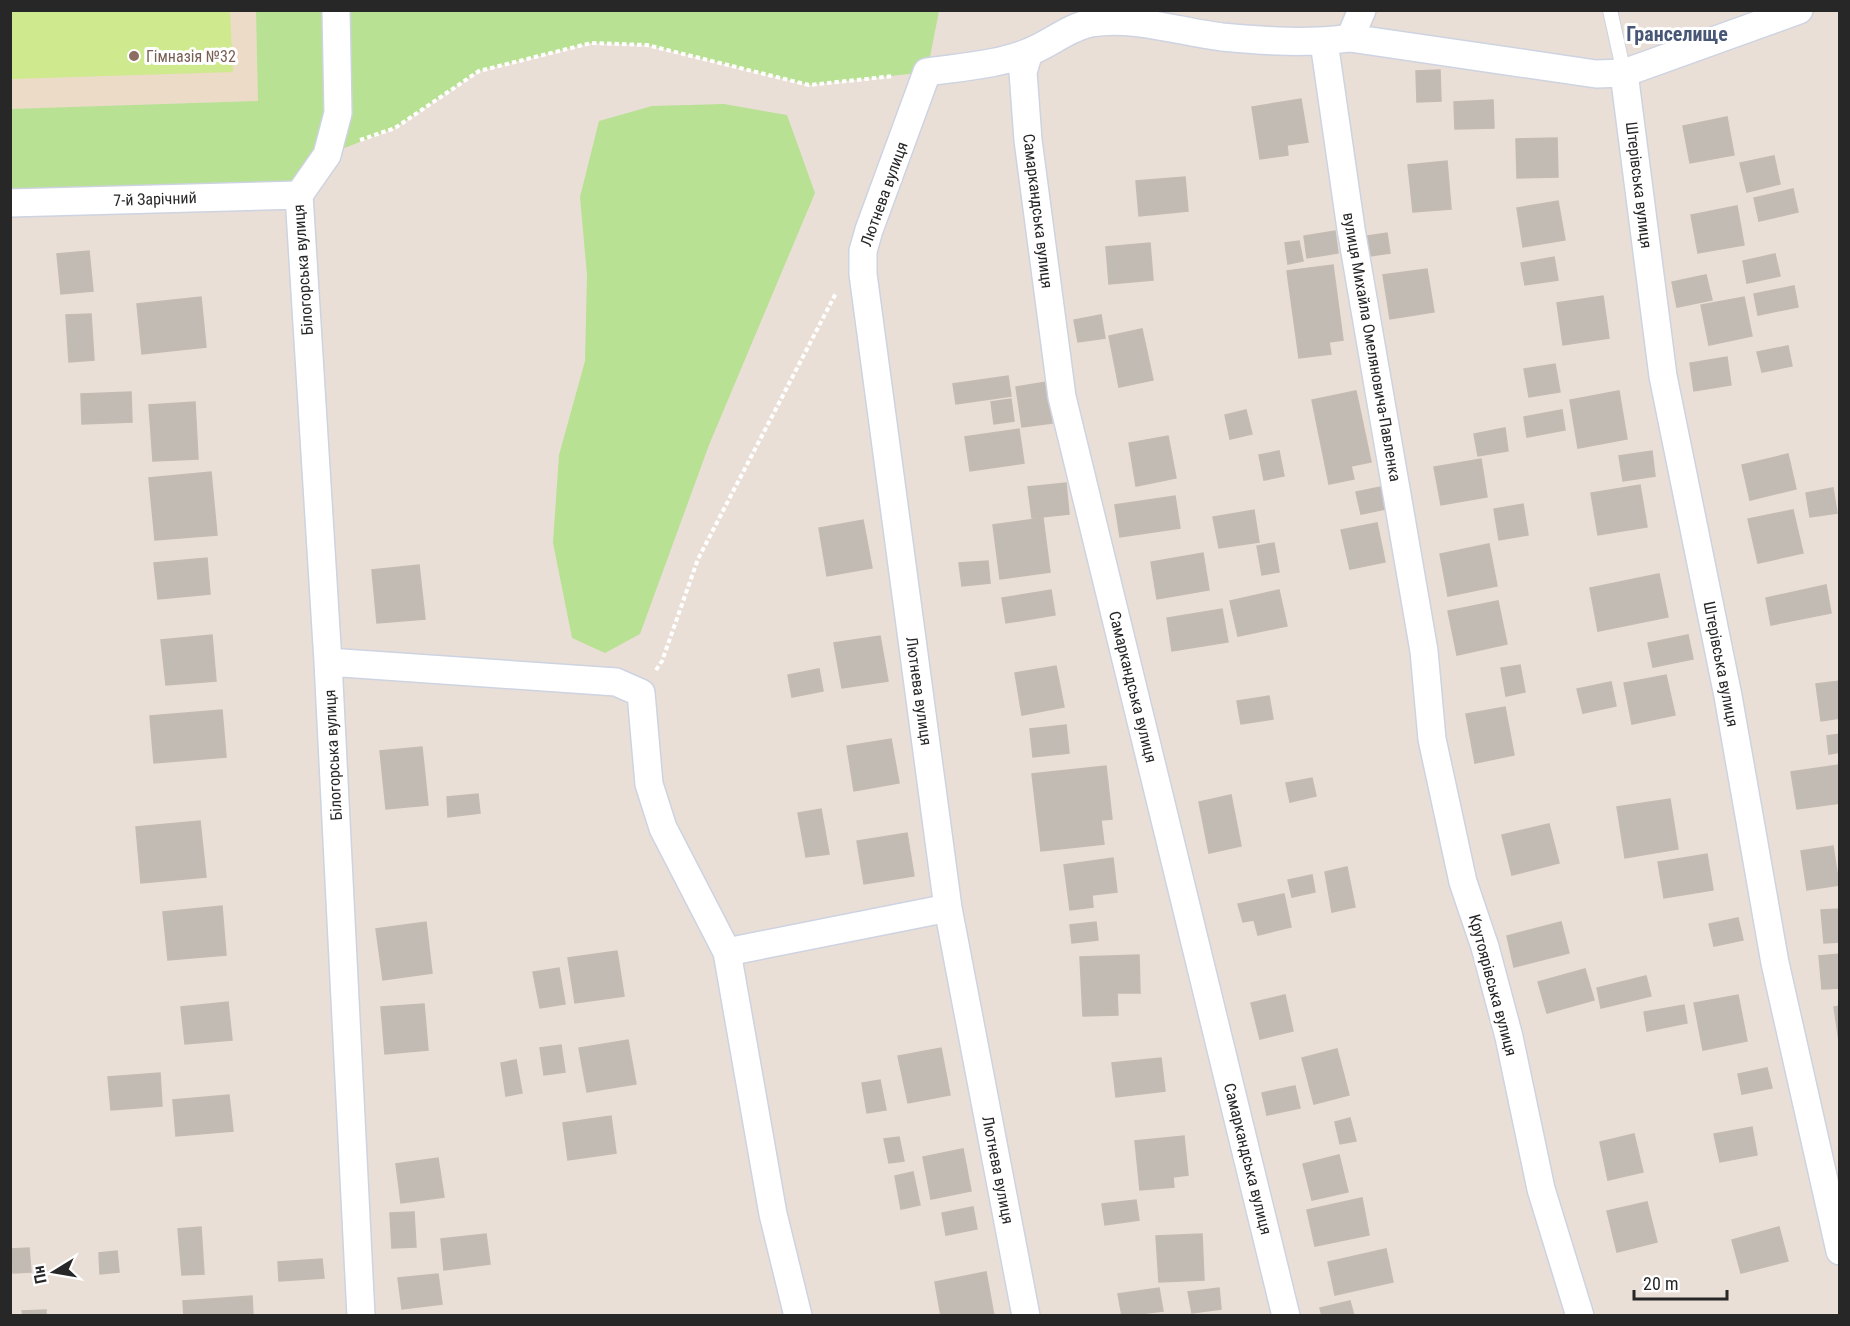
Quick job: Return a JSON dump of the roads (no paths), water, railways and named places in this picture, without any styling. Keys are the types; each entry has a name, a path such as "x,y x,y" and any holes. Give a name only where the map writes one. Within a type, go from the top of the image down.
{"street":[{"path":"299,195 327,155 338,113 336,10"},
{"path":"1337,40 1362,10"},
{"path":"1029,52 1095,17 1223,37 1337,40 1596,74 1624,73 1799,10"},
{"name":"вулиця Михайла Омеляновича-Павленка","path":"1337,40 1351,229 1424,651"},
{"name":"Лютнева вулиця","path":"1026,1316 948,908 865,286 863,251 927,72 1009,59 1029,52"},
{"name":"Самаркандська вулиця","path":"1029,52 1023,72 1028,140 1062,397 1286,1316"},
{"name":"Штерівська вулиця","path":"1624,73 1663,376 1728,696 1775,963 1839,1251"},
{"name":"7-й Зарічний","path":"10,203 299,195"},
{"name":"Білогорська вулиця","path":"299,195 328,662 361,1316"},
{"name":"Крутоярівська вулиця","path":"1424,651 1432,739 1463,882 1485,947 1509,1037 1541,1189 1580,1316"},
{"path":"328,662 616,682 641,693 649,784 663,828 727,952 773,1214 798,1316"},
{"path":"727,952 948,908"}],"lane":[{"path":"1610,10 1624,73"}],"place":[{"name":"Гімназія №32","path":"134,56"}],"district":[{"name":"Гранселище","path":"1677,34"}]}
